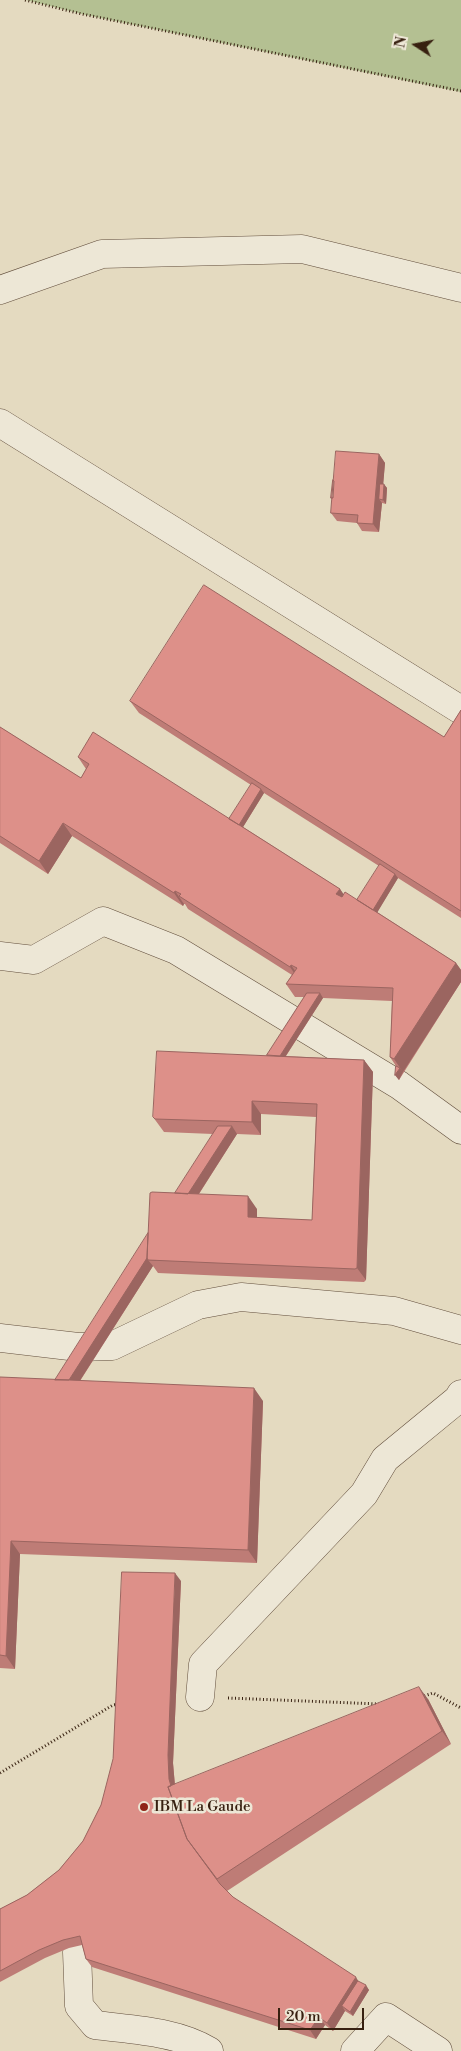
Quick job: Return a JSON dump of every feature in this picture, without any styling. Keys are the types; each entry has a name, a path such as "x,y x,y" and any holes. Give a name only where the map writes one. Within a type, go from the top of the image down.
{"lane":[{"path":"0,290 102,254 302,249 461,288"},
{"path":"0,423 461,710"},
{"path":"0,956 34,960 103,921 176,950 399,1086 461,1130"},
{"path":"0,1338 78,1347 112,1346 198,1304 241,1297 394,1311 461,1330"},
{"path":"200,1696 203,1664 364,1494 385,1459 458,1399 461,1394"},
{"path":"77,1952 79,2006 95,2025 156,2033 198,2045 209,2051"},
{"path":"355,2051 386,2017 438,2051"}],"path":[{"path":"25,0 82,14 461,91"}],"green space":[{"path":"26,0 461,0 461,92 86,15"}],"building":[{"path":"336,451 379,454 373,524 357,523 358,515 331,513"},
{"path":"333,480 333,498 331,498"},
{"path":"380,484 384,484 383,500 379,499"},
{"path":"204,585 444,737 461,710 461,911 130,701"},
{"path":"0,727 81,778 89,764 78,757 93,732 340,889 336,894 342,897 345,892 456,963 394,1059 390,1057 393,988 286,984 297,968 291,965 290,967 179,896 181,894 175,891 174,893 63,823 39,861 0,836"},
{"path":"252,783 261,789 239,825 229,819"},
{"path":"380,864 395,874 373,910 357,900"},
{"path":"307,993 320,993 280,1056 267,1055"},
{"path":"157,1051 364,1060 357,1268 148,1260 150,1193 152,1192 248,1196 248,1217 312,1220 317,1104 252,1101 252,1122 155,1119 153,1117"},
{"path":"396,1066 400,1068 395,1075"},
{"path":"218,1126 232,1126 188,1194 175,1193"},
{"path":"148,1233 147,1258 69,1380 55,1380"},
{"path":"0,1377 254,1388 248,1550 11,1541 6,1656 0,1655"},
{"name":"IBM La Gaude","path":"122,1572 175,1573 168,1755 171,1786 168,1787 187,1839 220,1884 233,1897 356,1977 327,2023 319,2017 310,2030 86,1959 80,1936 63,1940 39,1950 0,1971 0,1909 27,1895 59,1870 83,1841 101,1805 113,1759"},
{"path":"419,1687 442,1731 217,1879 187,1839 168,1787"},
{"path":"358,1981 366,1985 350,2012 342,2006"}],"place":[{"name":"IBM La Gaude","path":"144,1807"}]}
